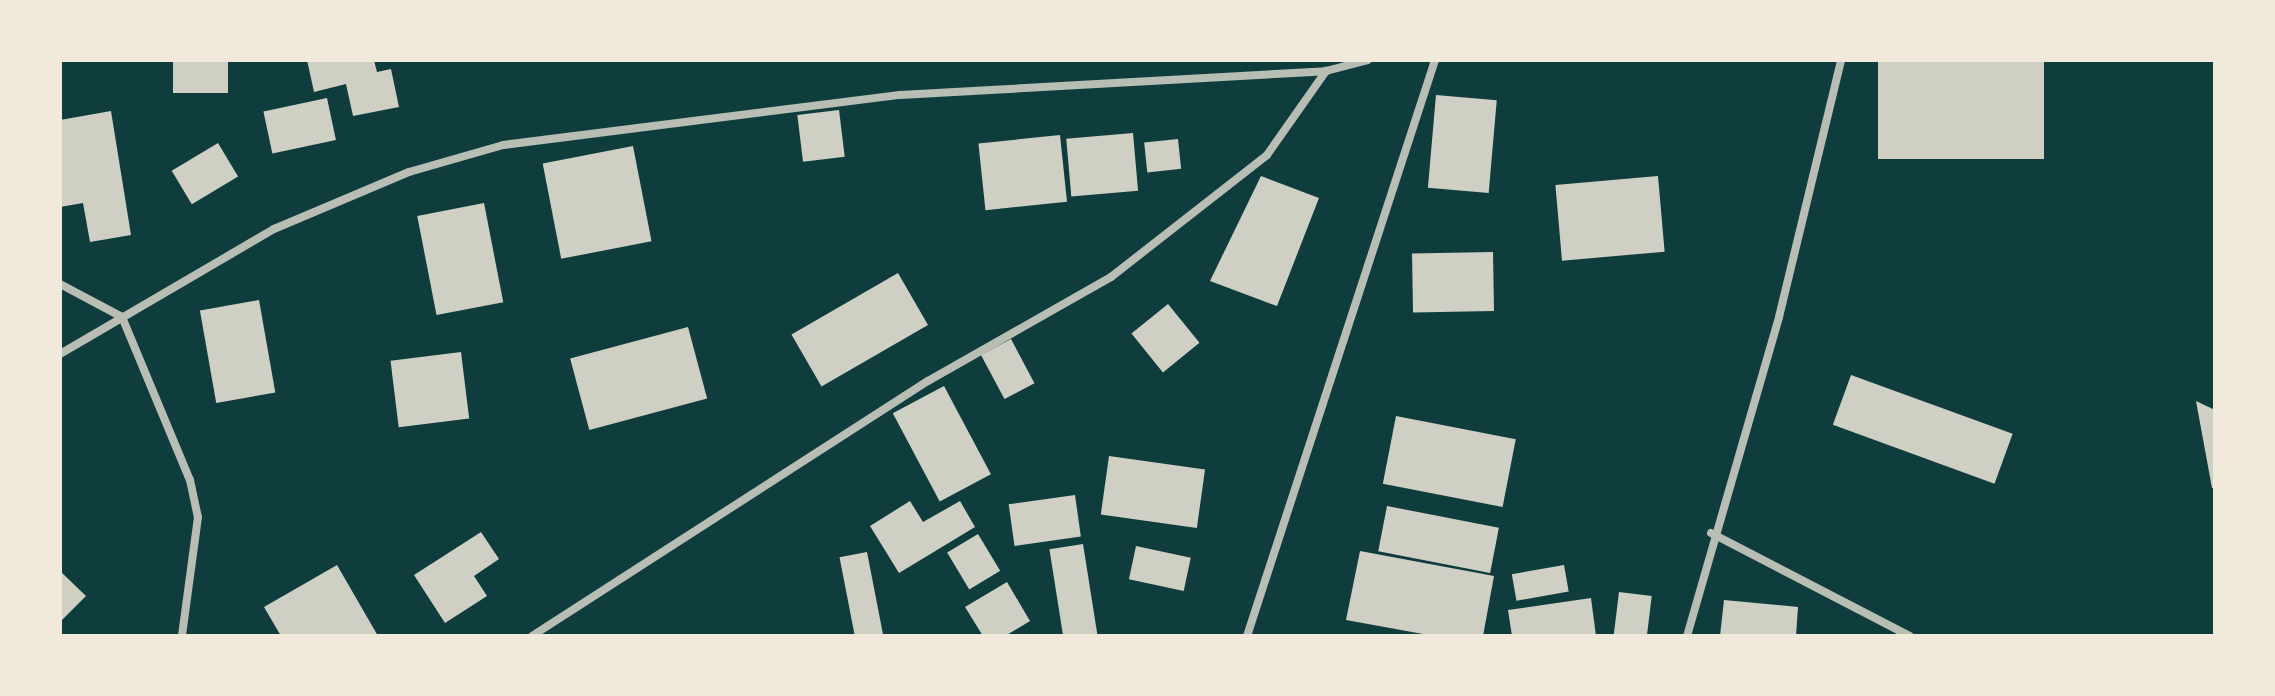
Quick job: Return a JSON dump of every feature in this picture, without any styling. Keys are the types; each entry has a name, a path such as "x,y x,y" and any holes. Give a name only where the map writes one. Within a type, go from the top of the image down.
{"street":[{"path":"60,354 274,229 409,172 503,145 900,95 1326,71 1368,60"},
{"path":"1247,636 1435,60"},
{"path":"1687,636 1711,533 1779,317 1841,60"},
{"path":"532,636 928,381 1111,277 1267,155 1326,71"},
{"path":"60,284 122,317 190,480 198,517 182,636"},
{"path":"1711,533 1910,636"}],"building":[{"path":"173,60 228,60 228,93 173,93"},
{"path":"307,60 374,60 377,72 391,69 399,107 353,116 346,84 314,92"},
{"path":"1878,60 2044,60 2044,159 1878,159"},
{"path":"1436,95 1497,100 1489,193 1428,188"},
{"path":"327,98 336,140 272,154 263,112"},
{"path":"839,110 845,157 803,162 797,115"},
{"path":"111,111 131,235 90,242 83,203 60,207 60,120"},
{"path":"1133,133 1138,191 1071,197 1066,139"},
{"path":"1060,135 1067,202 985,210 978,144"},
{"path":"1178,139 1181,169 1147,172 1144,143"},
{"path":"218,143 238,176 192,204 172,171"},
{"path":"633,146 652,241 561,259 543,164"},
{"path":"1261,176 1319,198 1277,306 1210,281"},
{"path":"1658,176 1665,252 1562,261 1555,185"},
{"path":"484,203 503,302 437,315 417,216"},
{"path":"1493,252 1494,311 1413,312 1412,253"},
{"path":"898,273 928,325 821,386 791,335"},
{"path":"259,300 275,393 216,403 200,310"},
{"path":"1168,304 1199,343 1163,372 1131,334"},
{"path":"688,327 707,398 589,430 570,359"},
{"path":"1011,339 1034,383 1004,399 981,355"},
{"path":"461,352 469,419 399,427 391,361"},
{"path":"1851,375 2013,434 1995,484 1833,425"},
{"path":"944,386 991,474 940,502 893,413"},
{"path":"2196,401 2215,410 2215,489 2212,488"},
{"path":"1396,416 1516,439 1503,507 1383,484"},
{"path":"1109,456 1205,469 1197,528 1101,514"},
{"path":"1075,495 1081,537 1014,546 1009,504"},
{"path":"910,501 923,522 960,501 975,527 899,573 870,526"},
{"path":"1387,506 1499,528 1490,573 1378,551"},
{"path":"481,532 499,559 474,576 487,596 445,623 414,575"},
{"path":"978,534 1000,571 969,589 947,553"},
{"path":"1083,544 1098,636 1063,636 1049,549"},
{"path":"1136,546 1191,558 1184,591 1129,579"},
{"path":"1360,551 1494,576 1483,636 1434,636 1346,620"},
{"path":"867,552 883,636 855,636 840,557"},
{"path":"337,565 378,636 281,636 264,607"},
{"path":"1564,565 1569,592 1516,601 1512,574"},
{"path":"60,571 86,596 60,622"},
{"path":"1007,582 1030,621 1005,636 983,636 965,607"},
{"path":"1619,592 1652,596 1647,636 1614,636"},
{"path":"1591,598 1596,636 1512,636 1508,610"},
{"path":"1724,600 1798,607 1796,636 1720,636"}]}
